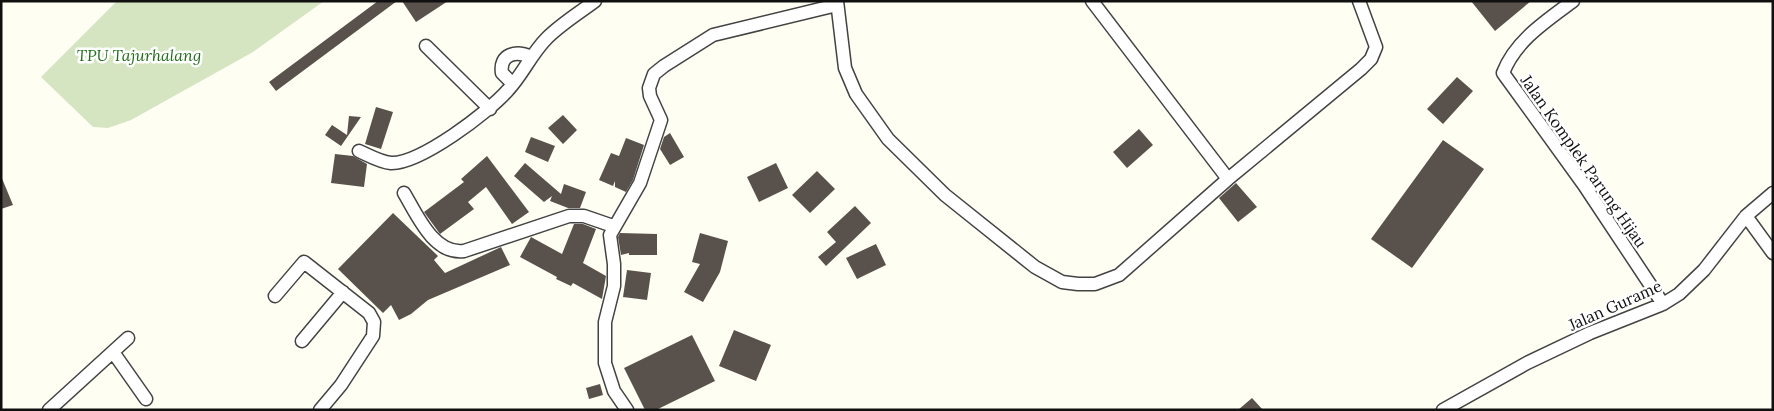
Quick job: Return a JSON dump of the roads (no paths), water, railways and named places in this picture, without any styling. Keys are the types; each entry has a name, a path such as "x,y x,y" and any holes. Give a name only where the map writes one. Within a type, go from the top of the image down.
{"street":[{"path":"359,151 390,163 411,159 438,145 490,109 513,84 531,56 548,38 595,1"},
{"path":"1092,1 1228,179"},
{"path":"627,410 614,391 605,363 605,322 614,286 614,264 610,244 613,226 640,183 661,120 650,96 649,88 654,74 713,35 837,3 845,68 856,94 888,139 945,195 1049,276 1062,282 1095,284 1119,275 1228,179 1371,59 1376,47 1359,1"},
{"name":"Jalan Komplek Parung Hijau","path":"1573,1 1522,42 1509,56 1503,73 1584,185 1663,304"},
{"path":"426,46 490,109"},
{"path":"513,84 502,73 501,66 505,57 516,53 531,56"},
{"path":"404,193 432,237 445,248 456,252 569,216 584,216 613,226"},
{"name":"Jalan Gurame","path":"1443,410 1462,397 1554,350 1590,333 1663,304 1679,294 1699,275 1746,216 1773,194"},
{"path":"1746,216 1773,253"},
{"path":"275,296 304,262 369,313 374,322 373,336 341,385 320,410"},
{"path":"302,341 343,292"},
{"path":"50,410 128,338"},
{"path":"113,352 146,398"}],"park label":[{"name":"TPU Tajurhalang","path":"139,55"}]}
